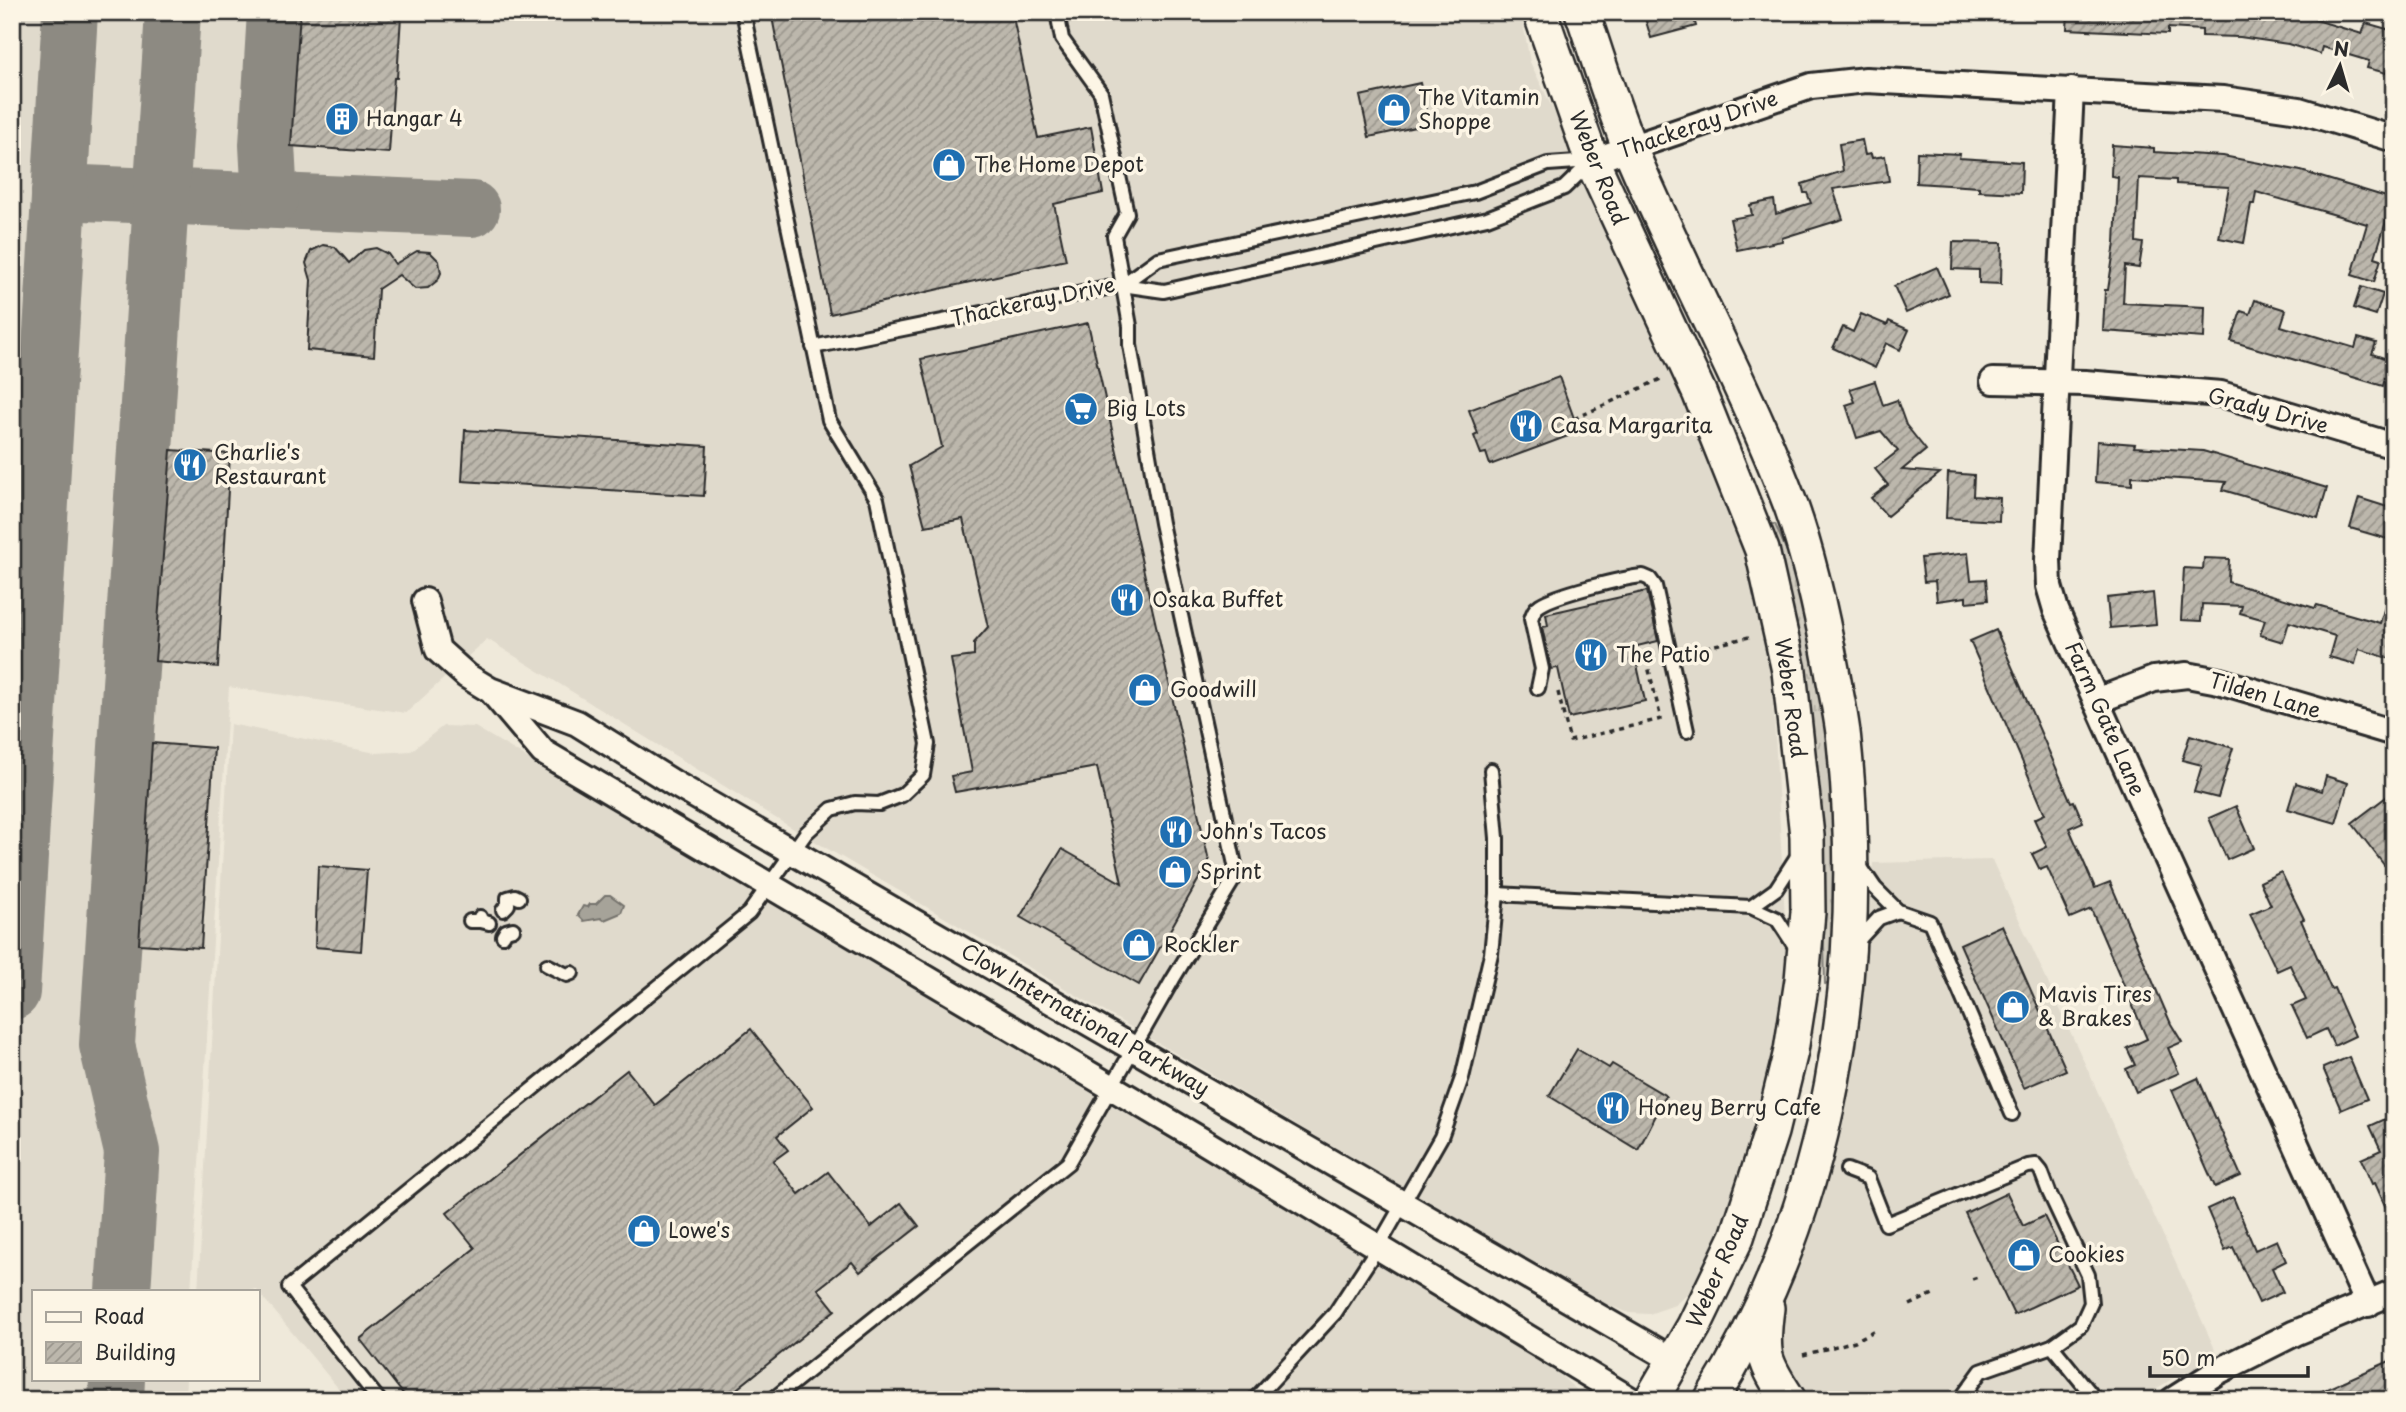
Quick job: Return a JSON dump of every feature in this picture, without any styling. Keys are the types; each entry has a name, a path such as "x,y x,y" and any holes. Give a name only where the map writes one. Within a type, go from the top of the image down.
{"main road":[{"name":"Weber Road","path":"1540,12 1592,161 1688,367 1762,550 1789,671 1807,836 1808,912 1802,980 1791,1051 1772,1132 1742,1223 1721,1270 1675,1361 1651,1400"},
{"name":"Weber Road","path":"1582,12 1630,149 1791,506 1821,612 1844,739 1852,854 1850,949 1840,1035 1825,1121 1808,1184 1769,1290 1722,1396"},
{"path":"1769,1290 1763,1345 1770,1372 1789,1400"},
{"path":"1675,1361 1722,1396"}],"street":[{"name":"Thackeray Drive","path":"1592,161 1811,86 1866,80 2236,101 2299,110 2394,139"},
{"name":"Farm Gate Lane","path":"2071,90 2048,560 2049,586 2056,610 2096,701 2368,1304"},
{"name":"Grady Drive","path":"1993,381 2056,382 2221,394 2394,446"},
{"name":"Clow International Parkway","path":"425,601 438,650 467,676 491,690 577,723 675,784 1675,1361"},
{"name":"Tilden Lane","path":"2096,701 2154,679 2187,675 2219,681 2394,733"},
{"name":"Clow International Parkway","path":"491,690 543,752 1111,1087 1631,1400"},
{"path":"2173,1400 2217,1372 2283,1339 2394,1292"}],"lane":[{"path":"379,1400 289,1287 749,914 806,833 832,809 855,803 879,804 902,795 923,775 928,744 877,499 830,420 743,12"},
{"path":"772,1400 1068,1163 1237,874 1161,523 1130,345 1114,236 1127,213 1101,93 1062,39 1057,12"},
{"path":"1122,285 1164,291 1487,218 1564,188 1592,161"},
{"name":"Thackeray Drive","path":"813,347 1122,285 1158,259 1475,192 1548,164 1592,161"},
{"path":"1538,688 1542,669 1531,619 1533,611 1541,604 1643,576 1650,579 1655,586 1687,731"},
{"path":"1254,1400 1335,1313 1378,1247 1441,1137 1462,1078 1491,954 1497,894 1497,838 1491,770"},
{"path":"1751,907 1776,890 1807,836"},
{"path":"1852,854 1875,888 1898,911 1930,922 2012,1114"},
{"path":"1497,894 1751,907 1777,919 1787,933 1796,947 1802,980"},
{"path":"503,910 507,909 508,898 519,898"},
{"path":"1850,949 1879,918 1898,911"},
{"path":"470,921 475,923 480,917 481,921 489,923"},
{"path":"547,965 568,975 572,973"},
{"path":"1847,1170 1868,1178 1886,1224 2028,1166 2036,1165 2042,1171 2088,1275 2091,1303 2081,1325 2052,1346 1981,1371 1960,1400"},
{"path":"2052,1346 2096,1400"}],"path":[{"path":"1574,419 1688,367"},
{"path":"1558,692 1570,741 1661,719 1647,662 1749,638"},
{"path":"1972,1279 1981,1276"},
{"path":"1910,1305 1933,1294"},
{"path":"1803,1355 1855,1340 1874,1331"}],"shaded area":[{"path":"12,12 1521,12 1530,62 1617,241 1742,532 1760,599 1772,680 1787,955 1775,1051 1745,1166 1712,1255 1690,1291 1675,1305 1649,1314 1629,1313 1595,1300 782,822 487,639 406,713 229,687 191,1290 32,1290 32,1380 186,1380 185,1400 12,1400"},
{"path":"230,724 376,753 411,751 443,726 475,727 1546,1363 1578,1391 1583,1400 348,1400 259,1290 198,1290"},
{"path":"1992,860 2219,1358 2172,1379 2137,1400 1817,1400 1798,1383 1783,1350 1782,1316 1789,1276 1849,1076 1866,963 1873,863"},
{"path":"605,895 610,895 624,905 621,913 604,920 601,918 584,921 578,915 583,906 596,904"}],"green space":[{"path":"1775,524 1800,582 1817,660 1837,818 1832,985 1825,984 1823,908 1770,525"}],"building":[{"path":"300,12 401,16 389,153 291,146"},
{"name":"The Home Depot","path":"771,12 1012,12 1038,138 1091,127 1103,193 1054,204 1066,260 830,314"},
{"path":"1648,12 1692,12 1696,26 1651,38 1645,18 1649,17"},
{"path":"2068,12 2290,12 2362,34 2366,23 2394,31 2394,75 2367,68 2369,61 2322,47 2320,54 2288,44 2240,37 2202,36 2202,30 2168,28 2168,34 2067,29"},
{"name":"The Vitamin Shoppe","path":"1420,83 1429,124 1369,137 1360,96"},
{"path":"1862,140 1865,155 1871,154 1872,158 1885,156 1889,181 1833,189 1843,219 1782,238 1782,241 1737,250 1730,219 1752,215 1750,205 1774,200 1776,214 1811,203 1802,184 1843,171 1839,144"},
{"path":"2112,145 2154,148 2154,152 2223,156 2301,171 2393,199 2375,257 2381,259 2374,282 2352,275 2367,224 2256,192 2254,204 2251,204 2244,243 2219,238 2229,187 2176,184 2176,180 2139,178 2136,242 2143,243 2139,268 2125,266 2123,303 2205,307 2204,338 2103,331 2105,290 2108,290 2115,243 2118,177 2111,176"},
{"path":"1917,152 2022,162 2021,193 1916,183"},
{"path":"1953,242 2002,243 2001,284 1979,283 1979,270 1952,269"},
{"path":"323,245 335,247 349,263 364,250 376,248 388,254 395,264 417,251 430,252 439,261 441,273 438,280 428,288 415,289 399,275 378,289 374,356 307,350 311,280 306,263 311,251"},
{"path":"1937,267 1949,294 1906,313 1894,286"},
{"path":"2361,287 2383,294 2376,315 2354,308"},
{"path":"2255,300 2286,310 2281,326 2355,348 2358,338 2376,343 2372,354 2390,360 2383,386 2231,341 2241,311 2250,314"},
{"path":"1861,314 1887,325 1889,321 1909,330 1900,350 1886,343 1875,368 1833,348 1843,327 1853,332"},
{"path":"1088,323 1209,861 1139,985 1020,917 1062,849 1122,883 1097,767 955,792 951,776 972,772 951,659 974,656 974,643 988,627 963,519 925,526 909,466 942,447 921,359"},
{"name":"Casa Margarita","path":"1559,377 1579,432 1490,465 1486,453 1481,454 1474,436 1478,434 1469,410"},
{"path":"1875,381 1883,405 1897,400 1906,425 1926,450 1902,470 1940,473 1887,516 1871,498 1888,485 1875,469 1898,451 1881,431 1857,438 1846,405 1855,402 1850,389"},
{"path":"465,430 707,446 704,496 462,481"},
{"path":"2097,441 2135,444 2134,447 2203,451 2327,488 2318,518 2223,490 2226,482 2132,476 2132,485 2095,482"},
{"path":"171,450 230,454 218,667 155,661"},
{"path":"1948,473 1974,475 1973,496 2000,498 1999,521 1946,518"},
{"path":"2359,498 2394,509 2391,540 2350,528"},
{"path":"1968,553 1971,580 1986,579 1988,600 1966,602 1966,597 1937,601 1935,581 1924,582 1921,558"},
{"path":"2204,558 2229,559 2228,582 2315,608 2317,605 2380,623 2390,590 2394,591 2394,660 2359,649 2355,664 2329,657 2335,636 2289,622 2283,642 2260,635 2265,620 2240,613 2242,606 2202,604 2201,621 2181,620 2184,568 2203,569"},
{"name":"The Patio","path":"1647,591 1658,641 1633,647 1645,701 1569,718 1558,668 1551,669 1542,627 1548,626 1546,614"},
{"path":"2153,593 2156,624 2110,628 2107,598"},
{"path":"1996,630 2071,802 2074,801 2083,822 2069,828 2095,888 2110,882 2171,1024 2182,1042 2168,1048 2179,1073 2136,1092 2126,1069 2135,1065 2127,1048 2147,1039 2091,909 2070,918 2047,867 2040,870 2032,854 2047,847 2034,819 2045,814 1970,641"},
{"path":"2190,735 2233,748 2218,798 2194,792 2202,765 2182,760"},
{"path":"152,743 214,748 201,948 139,944"},
{"path":"2326,776 2348,783 2336,823 2288,809 2296,783 2322,791"},
{"path":"2394,791 2394,824 2387,830 2394,838 2394,858 2384,865 2352,823"},
{"path":"2236,806 2254,848 2227,860 2209,818"},
{"path":"318,866 367,870 361,951 315,947"},
{"path":"2281,872 2304,919 2301,920 2331,989 2334,988 2355,1036 2334,1046 2326,1029 2307,1038 2292,1006 2306,1000 2290,965 2277,971 2250,914 2271,905 2260,882"},
{"name":"Mavis Tires & Brakes","path":"2002,925 2066,1070 2024,1088 1960,944"},
{"name":"Lowe's","path":"751,1029 813,1107 777,1136 788,1150 773,1161 799,1194 828,1172 871,1227 901,1203 919,1226 860,1272 852,1262 818,1289 835,1310 723,1400 408,1400 360,1339 475,1248 447,1213 627,1070 655,1105"},
{"name":"Honey Berry Cafe","path":"1577,1049 1609,1068 1612,1064 1666,1096 1638,1150 1549,1096"},
{"path":"2349,1057 2367,1099 2341,1110 2323,1068"},
{"path":"2198,1078 2241,1176 2215,1187 2172,1090"},
{"path":"2394,1115 2394,1226 2361,1159 2381,1150 2370,1126"},
{"name":"Cookies","path":"2007,1193 2023,1226 2044,1216 2078,1285 2014,1315 1965,1213"},
{"path":"2233,1197 2255,1250 2277,1240 2286,1261 2272,1268 2283,1292 2259,1303 2233,1247 2225,1251 2207,1209"},
{"path":"2394,1359 2394,1391 2375,1400 2302,1400"}],"taxiway":[{"path":"12,992 70,12"},
{"path":"123,1290 132,1152 107,1045 173,12"},
{"path":"270,200 267,145 275,12"},
{"path":"59,192 472,209"},
{"path":"116,1400 117,1380"}],"place":[{"name":"The Vitamin Shoppe","path":"1394,110"},
{"name":"Hangar 4","path":"342,119"},
{"name":"The Home Depot","path":"949,165"},
{"name":"Big Lots","path":"1081,409"},
{"name":"Casa Margarita","path":"1526,426"},
{"name":"Charlie's Restaurant","path":"190,465"},
{"name":"Osaka Buffet","path":"1127,600"},
{"name":"The Patio","path":"1591,655"},
{"name":"Goodwill","path":"1145,690"},
{"name":"John's Tacos","path":"1176,832"},
{"name":"Sprint","path":"1175,872"},
{"name":"Rockler","path":"1139,945"},
{"name":"Mavis Tires & Brakes","path":"2013,1007"},
{"name":"Honey Berry Cafe","path":"1613,1108"},
{"name":"Lowe's","path":"644,1231"},
{"name":"Cookies","path":"2024,1255"}]}
